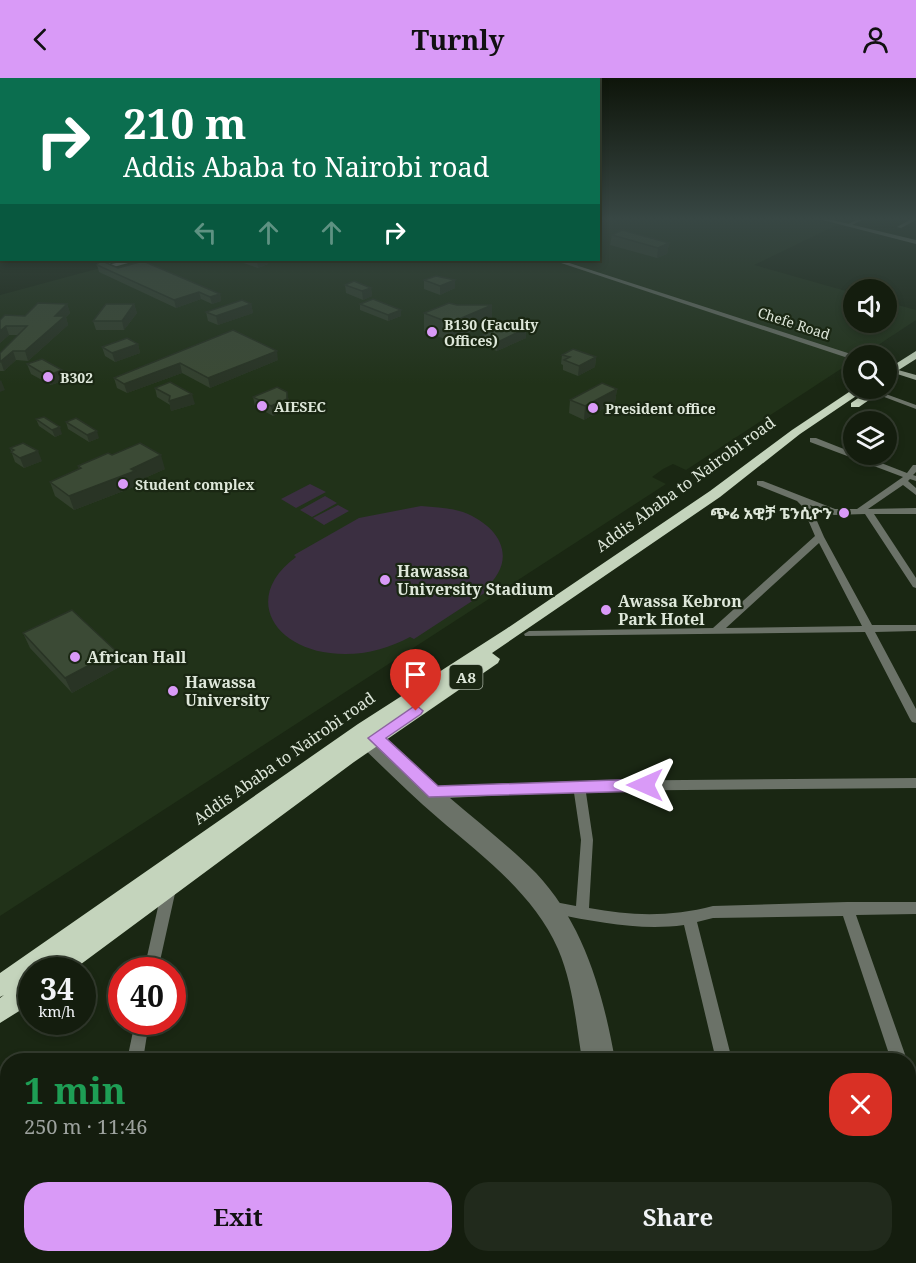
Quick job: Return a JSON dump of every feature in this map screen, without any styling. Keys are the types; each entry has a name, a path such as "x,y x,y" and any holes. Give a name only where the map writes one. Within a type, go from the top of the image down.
{"highway":[{"name":"Addis Ababa to Nairobi road","path":"901,370 916,354"},
{"name":"Addis Ababa to Nairobi road","path":"1,1007 366,736 715,494 796,432 846,399"},
{"name":"Addis Ababa to Nairobi road","path":"74,957 366,736 529,634 662,544 830,422 867,399"},
{"name":"Addis Ababa to Nairobi road","path":"1,1007 18,997"}],"street":[{"name":"Chefe Road","path":"596,273 843,353"},
{"name":"Chefe Road","path":"606,273 843,350"},
{"path":"897,397 916,407"},
{"path":"813,440 905,478 916,479"},
{"path":"858,512 905,478 916,467"},
{"path":"905,478 916,493"},
{"path":"760,483 834,512 916,511"},
{"path":"801,499 811,514 820,537 916,719"},
{"path":"868,512 916,585"},
{"path":"717,630 820,537"},
{"path":"529,634 916,628"},
{"path":"366,736 550,910 574,940 584,965 597,1011 605,1053"},
{"path":"431,796 579,786 916,783"},
{"path":"579,786 587,840 582,914"},
{"path":"154,957 170,886"},
{"path":"550,910 634,923 690,920 713,912 916,908"},
{"path":"847,909 897,1053"},
{"path":"550,910 571,964 580,997 590,1053"},
{"path":"690,920 722,1053"},
{"path":"136,1053 140,1035"}],"shaded area":[{"name":"Hawassa University","path":"81,273 783,273 843,290 843,333 896,333 878,345 843,345 843,368 686,470 673,464 663,469 652,477 666,484 0,916 0,295"},
{"name":"Hawassa University","path":"897,305 916,310 916,320 897,333"},
{"path":"310,484 326,492 296,508 281,499"},
{"path":"325,496 337,503 312,517 300,510"},
{"path":"338,505 349,511 324,525 313,518"},
{"name":"Hawassa University Stadium","path":"421,506 463,512 488,526 496,536 503,557 501,568 483,590 486,592 414,639 410,637 391,646 371,651 351,654 330,653 293,641 280,630 271,617 268,603 271,587 280,572 296,557 294,555 359,518"}],"building":[{"path":"115,273 172,273 220,294 210,297 199,292 174,300"},
{"path":"436,276 455,280 440,286 424,280"},
{"path":"354,281 371,288 362,291 345,285"},
{"path":"373,299 401,310 388,315 360,304"},
{"path":"242,300 251,304 216,316 206,312"},
{"path":"38,303 67,304 55,316 65,316 25,351 13,351 0,362 0,353 27,326 6,326 0,331 0,320 5,315 25,316"},
{"path":"449,303 492,305 450,323 424,313"},
{"path":"106,304 134,304 122,321 93,321"},
{"path":"509,323 526,328 498,342 481,336"},
{"path":"233,330 277,351 208,378 180,363 124,384 114,378"},
{"path":"127,338 138,344 112,353 102,347"},
{"path":"573,349 596,357 579,366 564,360 570,357 562,355"},
{"path":"42,359 62,370 47,376 27,364"},
{"path":"170,382 192,394 169,401 170,396 155,388"},
{"path":"602,383 617,389 585,406 570,400"},
{"path":"277,387 287,392 287,399 271,406 253,397"},
{"path":"44,417 60,427 52,430 36,419"},
{"path":"76,418 97,431 87,435 66,422"},
{"path":"23,443 38,451 20,458 11,452 14,450 10,448"},
{"path":"140,443 161,455 131,469 135,471 69,496 50,482 108,453 112,455"},
{"name":"African Hall","path":"72,610 116,651 65,678 23,633"}],"place":[{"name":"B130 (Faculty Offices)","path":"432,332"},
{"name":"B302","path":"48,377"},
{"name":"AIESEC","path":"262,406"},
{"name":"President office","path":"593,408"},
{"name":"Student complex","path":"123,484"},
{"name":"ጭሬ አዊቻ ፔንሲዮን","path":"844,513"},
{"name":"Hawassa University Stadium","path":"385,580"},
{"name":"Awassa Kebron Park Hotel","path":"606,610"},
{"name":"African Hall","path":"75,657"},
{"name":"Hawassa University","path":"173,691"}],"route":[{"path":"416,711 376,738 435,793 645,785"}]}
